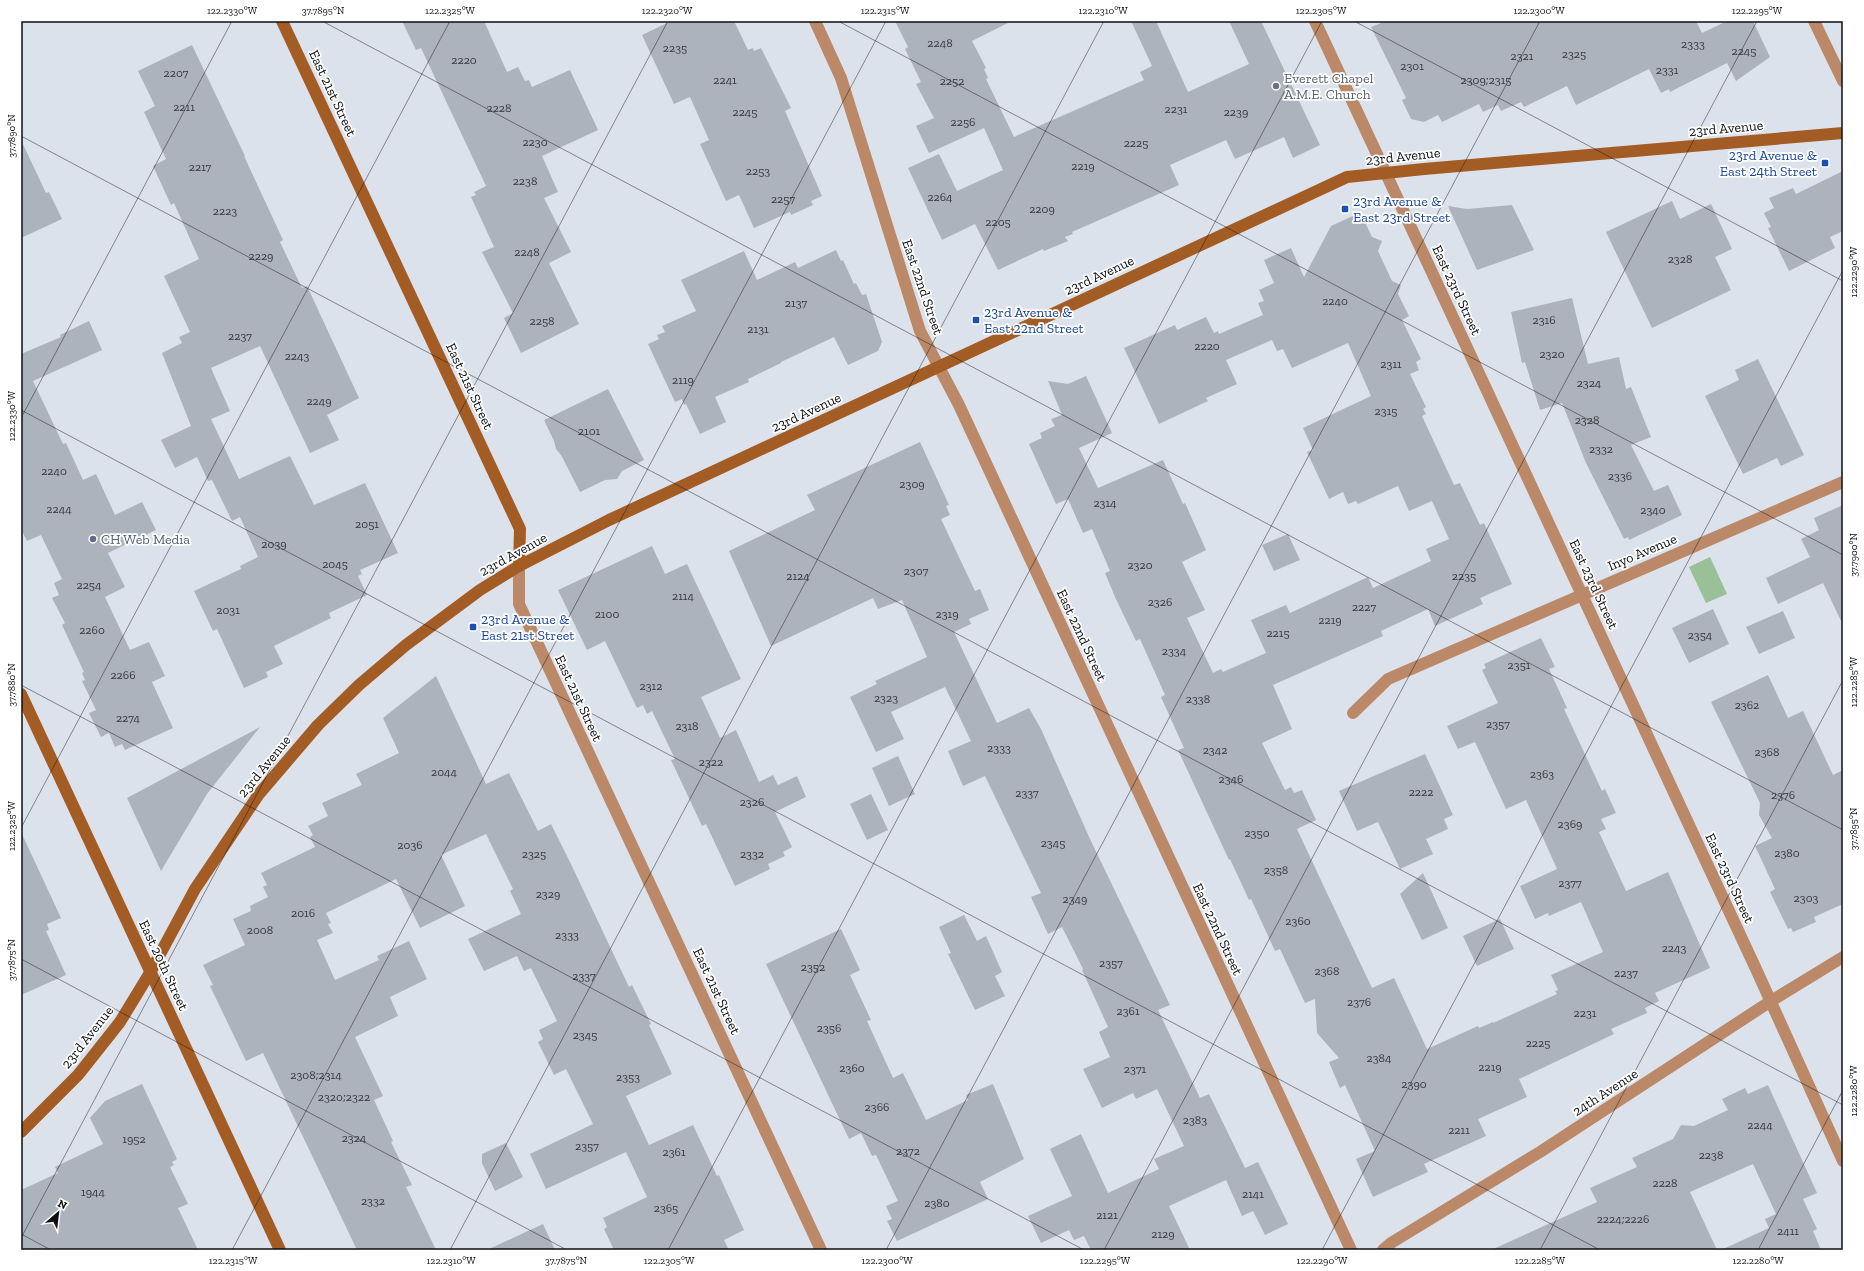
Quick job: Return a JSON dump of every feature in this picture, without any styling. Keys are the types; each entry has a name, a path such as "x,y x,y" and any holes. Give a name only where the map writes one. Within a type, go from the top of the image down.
{"street":[{"name":"East 21st Street","path":"282,21 520,529 519,604 821,1250"},
{"name":"East 22nd Street","path":"815,21 841,78 920,331 959,405 1352,1250"},
{"name":"East 23rd Street","path":"1315,21 1771,1001 1843,1161"},
{"path":"1814,21 1843,81"},
{"name":"23rd Avenue","path":"21,1132 78,1075 120,1022 151,971 196,889 259,794 318,725 359,685 406,644 480,590 519,566 609,520 1347,177 1843,133"},
{"name":"Inyo Avenue","path":"1353,713 1388,679 1843,482"},
{"name":"East 20th Street","path":"21,694 280,1250"},
{"name":"24th Avenue","path":"1383,1250 1391,1243 1540,1152 1771,1001 1843,957"}],"green space":[{"path":"1710,557 1727,594 1706,603 1689,567"}],"building":[{"path":"402,21 484,21 507,72 518,67 525,81 529,80 532,87 570,70 598,130 542,156 558,192 544,198 571,252 549,263 579,324 521,353 504,318 513,313 482,252 494,247 471,197 476,195 474,192 486,186 421,48 416,50"},
{"path":"671,21 734,21 748,50 753,48 754,51 761,48 791,108 785,111 822,196 811,201 813,205 791,215 790,212 754,228 739,195 726,201 700,144 709,140 690,97 674,104 642,35"},
{"path":"895,21 1012,21 972,41 986,68 984,69 988,78 986,79 1014,137 1144,80 1140,72 1152,66 1131,21 1156,21 1188,92 1249,64 1229,21 1261,21 1320,145 1293,158 1284,137 1235,159 1226,140 1170,165 1179,185 1072,232 1073,234 1065,237 1068,241 1044,251 1043,249 998,270 975,224 942,240 908,168 939,154 957,191 1003,170 984,128 929,153 916,126 934,118 916,84 921,82 905,49 908,47"},
{"path":"1386,21 1696,21 1702,33 1727,21 1753,21 1770,57 1736,81 1727,63 1670,92 1669,89 1661,93 1649,69 1576,105 1567,86 1524,107 1521,102 1501,111 1498,105 1483,112 1479,104 1442,122 1438,115 1424,122 1411,119 1402,100 1406,98 1371,27"},
{"path":"192,45 283,240 280,242 302,288 307,286 359,398 327,415 339,440 310,453 260,346 211,368 230,411 211,419 239,479 290,456 314,505 365,483 398,553 360,570 362,574 358,576 367,595 329,613 331,618 274,646 283,664 266,672 268,677 244,688 217,629 213,631 194,591 241,569 240,566 258,557 240,517 232,521 212,480 208,481 197,457 175,468 161,440 191,426 162,353 182,343 179,337 190,332 164,276 199,259 174,203 171,205 153,166 166,159 144,112 155,106 138,71"},
{"path":"21,140 46,193 49,192 62,219 21,238"},
{"path":"1843,171 1843,231 1830,237 1835,248 1789,271 1768,228 1771,227 1764,213 1774,208 1769,198 1793,188 1796,194"},
{"path":"1672,201 1680,219 1711,204 1732,249 1715,257 1731,290 1652,328 1606,232"},
{"path":"1512,205 1534,250 1477,270 1448,206 1467,209"},
{"path":"1355,215 1363,218 1372,237 1382,241 1378,251 1392,281 1401,285 1398,294 1409,316 1402,320 1421,359 1416,362 1419,370 1410,374 1426,407 1423,409 1426,414 1422,416 1454,485 1460,483 1480,525 1484,523 1512,584 1480,598 1483,604 1435,626 1428,609 1381,631 1383,636 1273,685 1292,729 1262,743 1285,790 1291,787 1294,793 1302,790 1316,820 1297,829 1326,891 1372,988 1394,978 1427,1049 1478,1026 1479,1028 1493,1023 1557,994 1555,991 1558,990 1551,975 1603,952 1581,902 1549,916 1548,913 1535,919 1520,886 1557,869 1526,800 1506,809 1475,742 1458,749 1447,726 1498,703 1482,670 1486,668 1484,664 1541,638 1555,667 1549,669 1567,708 1564,709 1602,791 1605,789 1616,813 1601,819 1606,829 1599,832 1626,891 1668,872 1710,968 1655,993 1659,1001 1645,1008 1647,1013 1611,1029 1614,1034 1519,1079 1527,1097 1478,1119 1486,1136 1424,1164 1428,1172 1373,1197 1356,1159 1375,1151 1345,1085 1340,1088 1329,1062 1339,1058 1317,1033 1315,999 1305,1003 1280,949 1275,951 1251,899 1249,900 1230,859 1229,860 1178,750 1184,748 1161,697 1165,695 1140,639 1136,641 1115,597 1105,573 1110,571 1092,529 1083,533 1068,499 1056,504 1029,444 1042,438 1040,433 1055,426 1051,419 1062,415 1048,381 1068,384 1086,376 1112,433 1079,448 1098,488 1163,460 1183,504 1185,503 1206,550 1182,562 1205,610 1187,618 1213,673 1221,669 1223,672 1266,653 1251,620 1286,605 1290,613 1368,577 1373,588 1431,561 1426,549 1449,539 1432,501 1409,511 1398,486 1358,504 1356,501 1348,504 1343,492 1329,499 1307,452 1313,450 1303,428 1371,396 1348,343 1292,368 1283,349 1277,351 1272,340 1226,360 1237,384 1206,398 1208,401 1159,424 1124,348 1175,325 1177,330 1206,317 1214,333 1218,331 1219,334 1263,315 1258,303 1264,301 1259,290 1274,283 1264,260 1291,248 1304,277 1331,226"},
{"path":"836,250 841,261 843,260 854,284 856,283 862,295 866,294 882,342 878,351 848,365 834,337 748,379 749,382 715,397 726,422 700,434 686,404 684,405 682,399 675,402 648,344 659,339 657,335 665,332 662,326 696,311 681,280 744,251 757,280 795,262 798,268"},
{"path":"1572,298 1588,364 1619,357 1626,389 1631,387 1651,437 1631,445 1654,491 1668,485 1682,515 1629,540 1628,537 1624,539 1586,463 1562,403 1540,410 1525,362 1522,363 1511,312"},
{"path":"89,321 102,350 33,381 63,444 66,443 83,480 96,474 115,515 142,502 156,530 108,553 125,587 105,597 130,650 149,642 165,676 152,682 173,728 125,750 122,744 115,747 109,733 101,737 89,713 96,710 82,681 85,680 82,673 84,672 62,625 65,623 52,598 59,595 54,583 62,579 41,535 27,541 21,529 21,354 61,337 60,335"},
{"path":"1758,359 1804,455 1781,466 1777,458 1743,474 1705,396 1739,380 1735,370"},
{"path":"608,389 644,460 622,471 617,479 605,480 580,492 561,455 556,449 554,441 544,420"},
{"path":"920,442 949,505 946,506 950,515 941,519 975,591 980,589 989,610 969,619 971,624 954,632 997,723 1029,708 1041,729 1090,839 1170,1005 1158,1010 1200,1098 1209,1094 1245,1168 1258,1162 1288,1224 1265,1235 1253,1211 1242,1216 1226,1180 1169,1206 1190,1250 1091,1250 1084,1236 1074,1240 1069,1230 1041,1243 1028,1216 1072,1196 1050,1149 1081,1134 1108,1193 1159,1169 1154,1159 1184,1146 1157,1089 1136,1099 1133,1093 1102,1108 1083,1069 1110,1057 1099,1032 1108,1027 1082,970 1083,969 1062,927 1048,934 1031,897 1041,893 985,776 963,786 948,751 971,741 945,687 891,712 904,739 876,752 850,697 877,684 875,681 927,657 902,600 878,609 873,598 771,646 729,551 815,510 807,495"},
{"path":"1843,505 1843,625 1823,583 1778,604 1766,578 1810,557 1801,539 1819,530 1814,518"},
{"path":"1288,534 1300,560 1274,571 1262,545"},
{"path":"652,546 665,574 687,564 741,679 701,697 720,738 736,730 759,782 773,775 778,785 797,776 806,797 775,812 792,847 783,852 785,856 768,864 770,869 735,886 706,824 702,826 671,760 675,759 652,711 647,714 643,705 637,708 605,641 587,650 558,590"},
{"path":"1713,609 1729,644 1689,663 1672,628"},
{"path":"1783,611 1795,638 1759,654 1746,627"},
{"path":"1768,675 1788,718 1803,711 1833,775 1843,770 1843,904 1814,917 1816,922 1793,932 1791,928 1788,929 1770,892 1775,889 1755,846 1772,838 1759,815 1760,803 1711,702"},
{"path":"436,676 486,784 509,773 538,831 551,824 629,987 632,985 651,1024 649,1025 672,1074 626,1096 649,1145 693,1125 717,1176 719,1175 744,1230 724,1240 729,1250 614,1250 604,1229 607,1227 603,1218 647,1197 626,1152 546,1189 530,1154 593,1124 566,1069 554,1075 538,1042 543,1039 539,1030 557,1021 531,968 524,971 517,956 484,971 468,939 521,914 510,891 513,889 486,834 441,855 465,906 420,928 396,879 326,913 331,923 328,924 333,933 317,940 335,980 379,960 377,956 409,941 427,979 390,997 398,1016 355,1037 383,1096 374,1100 393,1141 391,1142 412,1185 406,1187 436,1250 357,1250 263,1053 246,1061 210,986 213,985 203,965 245,945 233,919 251,911 250,906 268,897 263,887 267,885 261,873 315,847 310,837 313,835 308,826 328,816 322,803 362,785 356,774 399,753 383,718"},
{"path":"260,727 207,794 161,871 127,798"},
{"path":"1425,754 1453,815 1444,819 1448,829 1426,839 1433,854 1400,869 1378,822 1357,831 1339,791"},
{"path":"898,756 915,794 889,806 872,768"},
{"path":"871,794 888,830 867,840 850,804"},
{"path":"21,832 61,918 47,924 49,930 46,931 66,975 21,995"},
{"path":"1423,873 1448,928 1422,940 1400,894"},
{"path":"964,915 977,941 986,936 1002,972 995,976 1005,996 975,1010 948,954 951,953 939,927"},
{"path":"1500,919 1514,949 1477,966 1463,936"},
{"path":"841,929 860,970 850,975 871,1020 867,1021 893,1078 903,1073 926,1120 968,1100 966,1095 993,1084 1024,1159 980,1182 988,1199 897,1241 887,1221 892,1219 886,1206 898,1201 876,1155 872,1156 861,1133 849,1139 766,964"},
{"path":"142,1084 177,1159 172,1162 174,1165 170,1167 188,1204 178,1208 198,1250 21,1250 21,1190 58,1173 55,1167 103,1144 90,1118 105,1101"},
{"path":"1768,1085 1817,1193 1803,1199 1817,1229 1813,1231 1821,1250 1721,1250 1769,1228 1765,1219 1776,1214 1753,1164 1690,1192 1717,1250 1491,1250 1597,1202 1590,1188 1637,1167 1632,1158 1673,1139 1681,1125 1694,1126 1728,1110 1722,1099 1745,1088 1748,1094"},
{"path":"506,1143 523,1177 495,1191 482,1163 482,1154"},
{"path":"543,1224 555,1250 487,1250"}],"place":[{"name":"Everett Chapel A.M.E. Church","path":"1276,86"},
{"name":"23rd Avenue & East 24th Street","path":"1825,163"},
{"name":"23rd Avenue & East 23rd Street","path":"1345,209"},
{"name":"23rd Avenue & East 22nd Street","path":"976,320"},
{"name":"CH Web Media","path":"93,539"},
{"name":"23rd Avenue & East 21st Street","path":"473,627"}]}
